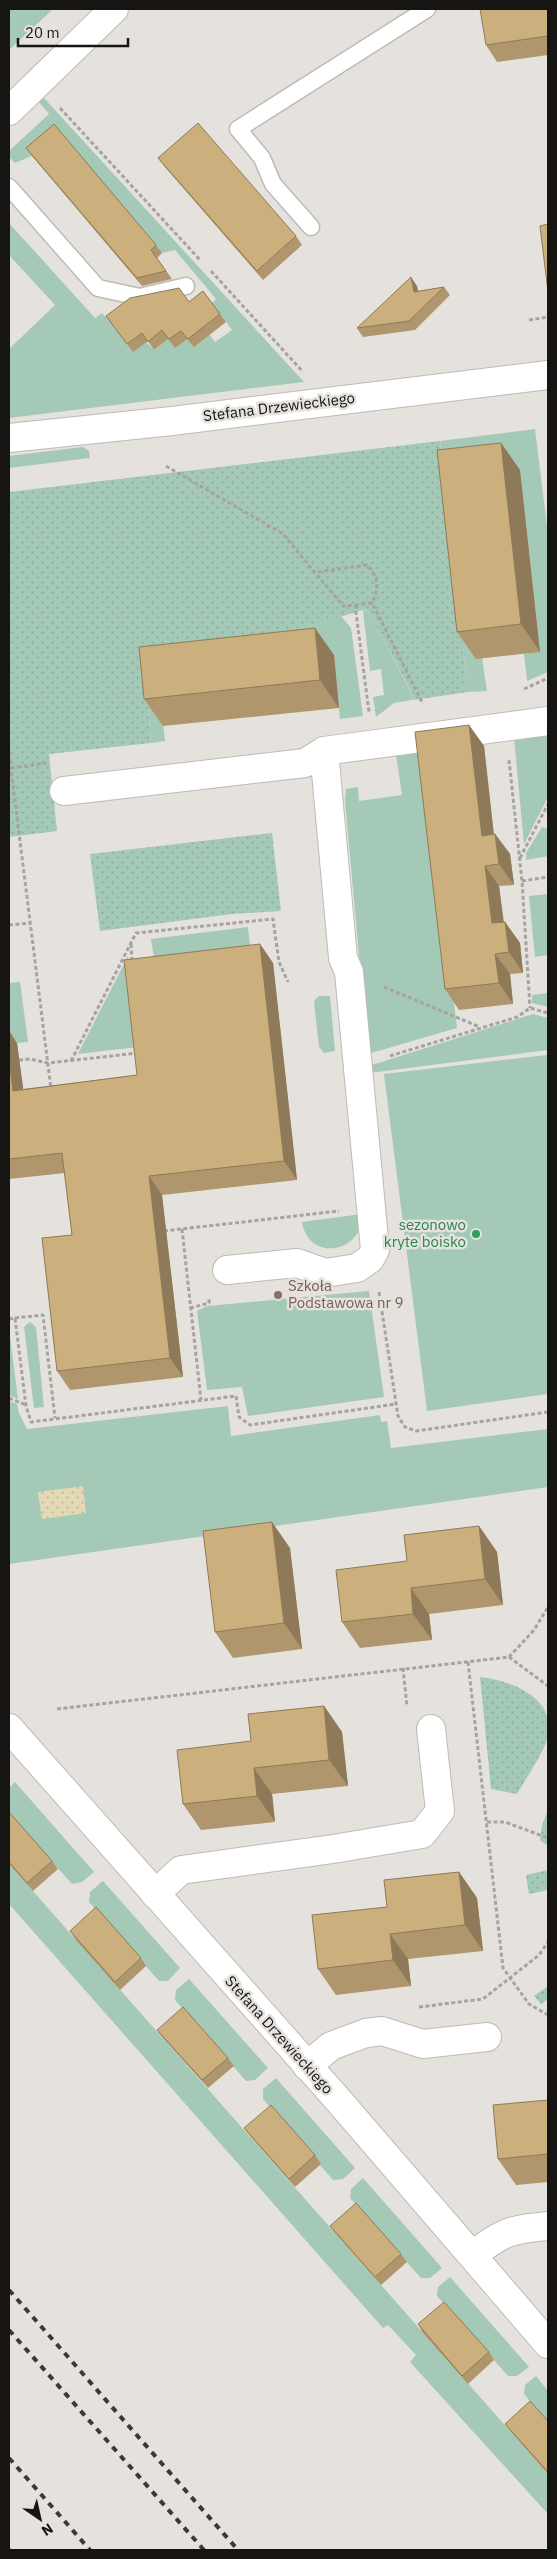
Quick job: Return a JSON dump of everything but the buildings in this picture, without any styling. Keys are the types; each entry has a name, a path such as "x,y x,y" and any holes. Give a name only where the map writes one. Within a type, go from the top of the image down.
{"street":[{"path":"9,111 114,9"},
{"name":"Stefana Drzewieckiego","path":"9,438 548,375"},
{"path":"64,791 305,763 324,751 548,721"},
{"path":"227,1270 297,1263 325,1273 357,1268 370,1259 375,1250 356,1064 349,972 344,958 324,751"},
{"name":"Stefana Drzewieckiego","path":"9,1728 473,2255 548,2344"},
{"path":"155,1894 181,1870 333,1849 422,1834 440,1811 432,1729"},
{"path":"307,2066 331,2046 366,2033 382,2031 423,2044 487,2037"},
{"path":"473,2255 497,2236 518,2228 548,2226"}],"lane":[{"path":"311,227 273,184 262,158 238,129 427,9"},
{"path":"9,187 98,288 140,297 186,286"}],"path":[{"path":"38,83 203,264"},
{"path":"210,271 329,401"},
{"path":"529,320 548,317"},
{"path":"166,466 283,534 317,572 343,606 372,603"},
{"path":"317,572 367,565 374,573 378,591 372,603"},
{"path":"372,603 424,705"},
{"path":"355,605 369,716"},
{"path":"505,727 522,880 530,1008"},
{"path":"9,753 52,1097"},
{"path":"520,859 548,804"},
{"path":"522,880 548,877"},
{"path":"71,1061 136,934 273,919 279,962 288,982"},
{"path":"9,925 30,922"},
{"path":"130,943 133,971"},
{"path":"349,972 481,1027"},
{"path":"530,1008 548,1013"},
{"path":"356,1064 368,1063 517,1017 530,1008"},
{"path":"19,1060 30,1059 48,1063 141,1053 140,1044"},
{"path":"155,1231 182,1230 347,1210"},
{"path":"182,1230 201,1400"},
{"path":"379,1291 398,1416 405,1427 416,1431 548,1412"},
{"path":"9,1319 43,1315 56,1418"},
{"path":"15,1318 26,1406 31,1422 236,1396 240,1417 250,1425 396,1404"},
{"path":"9,1398 26,1406"},
{"path":"57,1708 509,1657 534,1630 548,1608"},
{"path":"509,1657 548,1686"},
{"path":"468,1662 503,1968 530,2004 548,2015"},
{"path":"403,1668 408,1714"},
{"path":"487,1822 505,1822 548,1838"},
{"path":"510,1979 538,1955 548,1942"}],"green space":[{"path":"9,9 53,9 9,50"},
{"path":"44,98 304,382 9,418 9,349 55,305 9,255 9,223 95,318 102,313 115,324 143,339 154,350 168,339 209,334 215,342 232,330 212,303 216,299 175,250 162,253 60,132 32,156 15,163 9,157 9,151 49,114 39,102"},
{"path":"535,429 548,534 548,672 527,681 524,654 540,651 520,470 482,658 487,691 468,692 440,441"},
{"path":"440,441 468,692 413,700 413,695 367,609 277,635 143,648 151,743 49,754 57,831 9,837 9,492"},
{"path":"83,447 89,451 90,458 9,468 9,456"},
{"path":"367,609 413,696 412,700 394,703 376,717 373,697 384,695 381,669 370,671 363,611"},
{"path":"341,616 351,628 363,716 340,719 334,655 158,674 165,741 151,743 143,648 277,635"},
{"path":"548,734 548,797 524,844 514,738"},
{"path":"418,750 425,753 457,1028 368,1054 345,801 346,789 358,787 359,801 402,795 396,754"},
{"path":"542,827 548,829 548,856 526,860 526,853"},
{"path":"272,833 281,911 232,914 100,931 90,854"},
{"path":"548,894 548,955 535,957 529,896"},
{"path":"248,927 250,946 154,957 151,939"},
{"path":"128,956 138,1047 78,1054"},
{"path":"20,982 28,1042 17,1043 16,1040 9,1041 9,983"},
{"path":"548,993 548,1007 532,1003 532,995"},
{"path":"319,996 330,996 335,1051 324,1053 319,1047 314,1001"},
{"path":"533,1014 548,1018 548,1050 369,1073 369,1066"},
{"name":"sezonowo kryte boisko","path":"547,1055 548,1394 427,1411 384,1074"},
{"path":"362,1214 360,1227 354,1238 345,1245 335,1248 324,1248 314,1243 306,1235 302,1222"},
{"path":"369,1291 384,1397 248,1416 242,1387 207,1390 197,1311 207,1306"},
{"path":"30,1322 36,1327 44,1407 34,1408 24,1327"},
{"path":"9,1328 18,1399 9,1395"},
{"path":"9,1401 17,1404 27,1429 228,1406 231,1436 380,1415 381,1422 387,1421 391,1448 548,1429 548,1487 9,1564"},
{"path":"480,1677 504,1682 528,1693 538,1701 545,1711 549,1722 548,1736 543,1749 517,1794 491,1789"},
{"path":"15,1782 94,1872 82,1882 72,1884 9,1813 9,1788"},
{"path":"548,1810 548,1846 540,1840 542,1825"},
{"path":"9,1864 548,2474 548,2514 410,2362 416,2355 388,2325 383,2328 9,1904"},
{"path":"548,1870 548,1890 529,1894 526,1875"},
{"path":"103,1881 180,1968 168,1981 159,1981 89,1902 90,1892"},
{"path":"189,1979 268,2068 255,2080 246,2081 175,2000 176,1990"},
{"path":"548,1986 548,1999 541,2004 534,1996"},
{"path":"276,2078 355,2168 343,2179 333,2180 263,2099 263,2089"},
{"path":"363,2178 442,2268 430,2278 421,2278 350,2198 351,2189"},
{"path":"450,2277 529,2367 517,2376 508,2376 437,2296 438,2287"},
{"path":"536,2376 548,2391 548,2423 524,2394 525,2385"}],"sand":[{"path":"83,1486 86,1513 42,1519 38,1492"}],"railway":[{"path":"9,2290 238,2550"},
{"path":"9,2330 204,2550"},
{"path":"9,2458 90,2550"}],"place":[{"name":"sezonowo kryte boisko","path":"476,1234"},
{"name":"Szkoła Podstawowa nr 9","path":"278,1295"}]}
